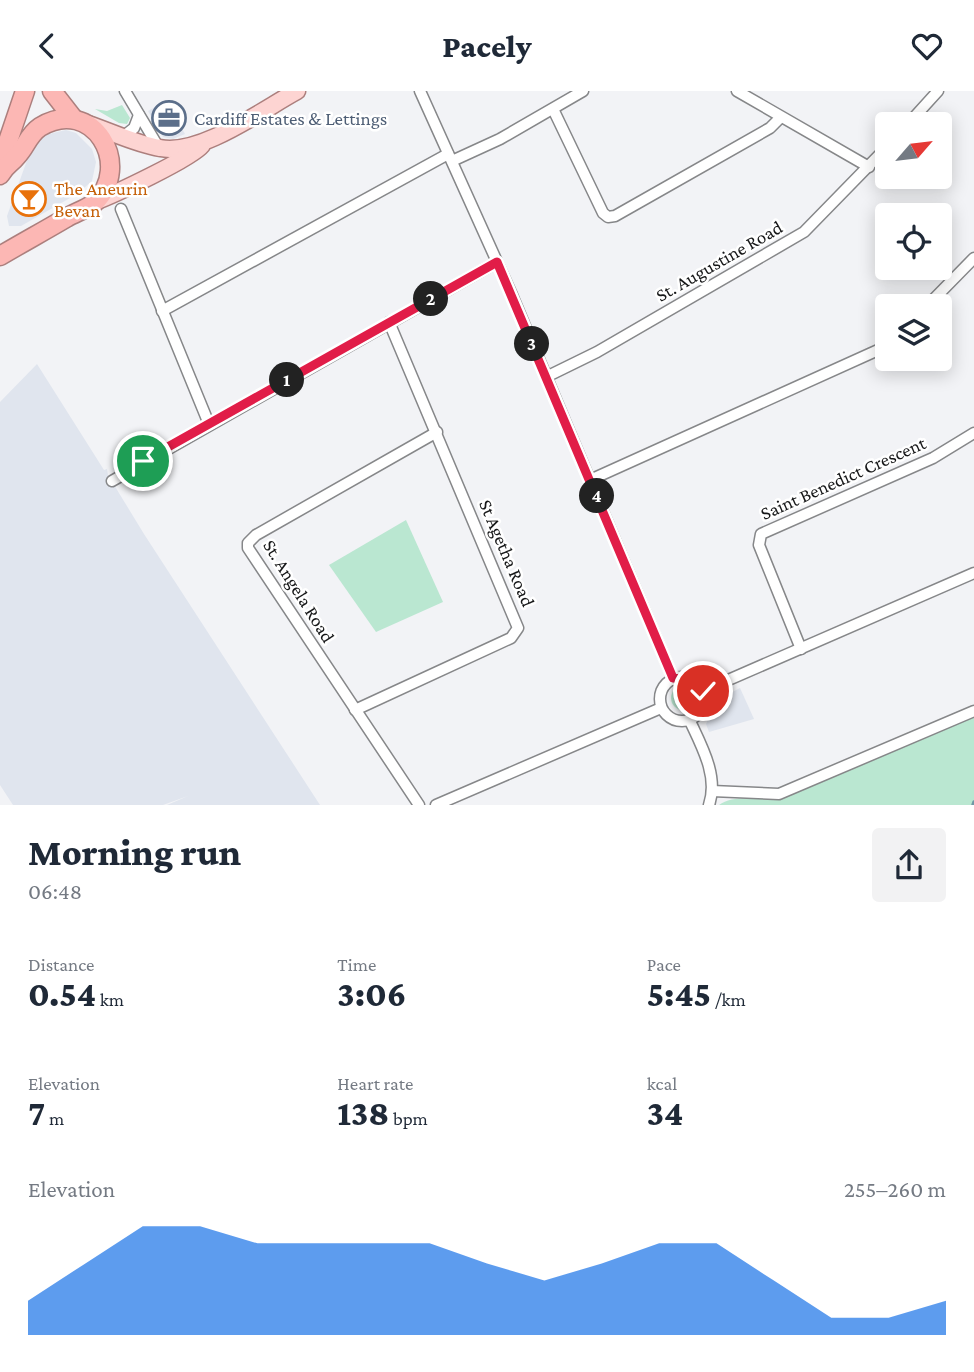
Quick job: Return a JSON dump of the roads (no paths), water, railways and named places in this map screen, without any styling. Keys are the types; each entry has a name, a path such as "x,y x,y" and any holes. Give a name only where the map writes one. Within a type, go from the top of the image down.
{"highway":[{"path":"25,91 10,117 3,155 17,157 26,141 40,127 81,121"},
{"path":"0,256 94,202 105,186 110,163 103,140 52,91"}],"main road":[{"path":"81,121 159,148 176,149 204,142 297,91"},
{"path":"94,202 179,162 197,152 204,142"}],"street":[{"path":"125,91 159,148"},
{"path":"421,91 497,262 673,678"},
{"path":"162,311 450,158 500,139 583,91"},
{"path":"737,91 869,167"},
{"path":"919,112 938,91"},
{"path":"553,109 603,213 608,217 615,216 770,128 780,118"},
{"path":"124,136 134,128 139,115"},
{"name":"St. Augustine Road","path":"546,377 597,352 804,232 875,160"},
{"path":"121,209 209,424"},
{"path":"939,294 974,258"},
{"path":"112,481 497,262"},
{"name":"St Agetha Road","path":"355,710 511,638 518,628 389,323"},
{"path":"590,480 875,352"},
{"name":"St. Angela Road","path":"419,805 248,548 248,543 256,535 437,432"},
{"name":"Saint Benedict Crescent","path":"801,649 759,545 761,534 939,455 974,433"},
{"path":"703,691 974,573"},
{"path":"673,678 692,680 703,691"},
{"path":"673,678 662,690 662,708 673,719 689,719 701,709 703,691"},
{"path":"436,805 662,708"},
{"path":"712,791 779,794 974,711"},
{"path":"689,719 707,762 712,791 709,805"}],"place":[{"name":"Cardiff Estates & Lettings","path":"169,118"},
{"name":"The Aneurin Bevan","path":"29,199"}]}
